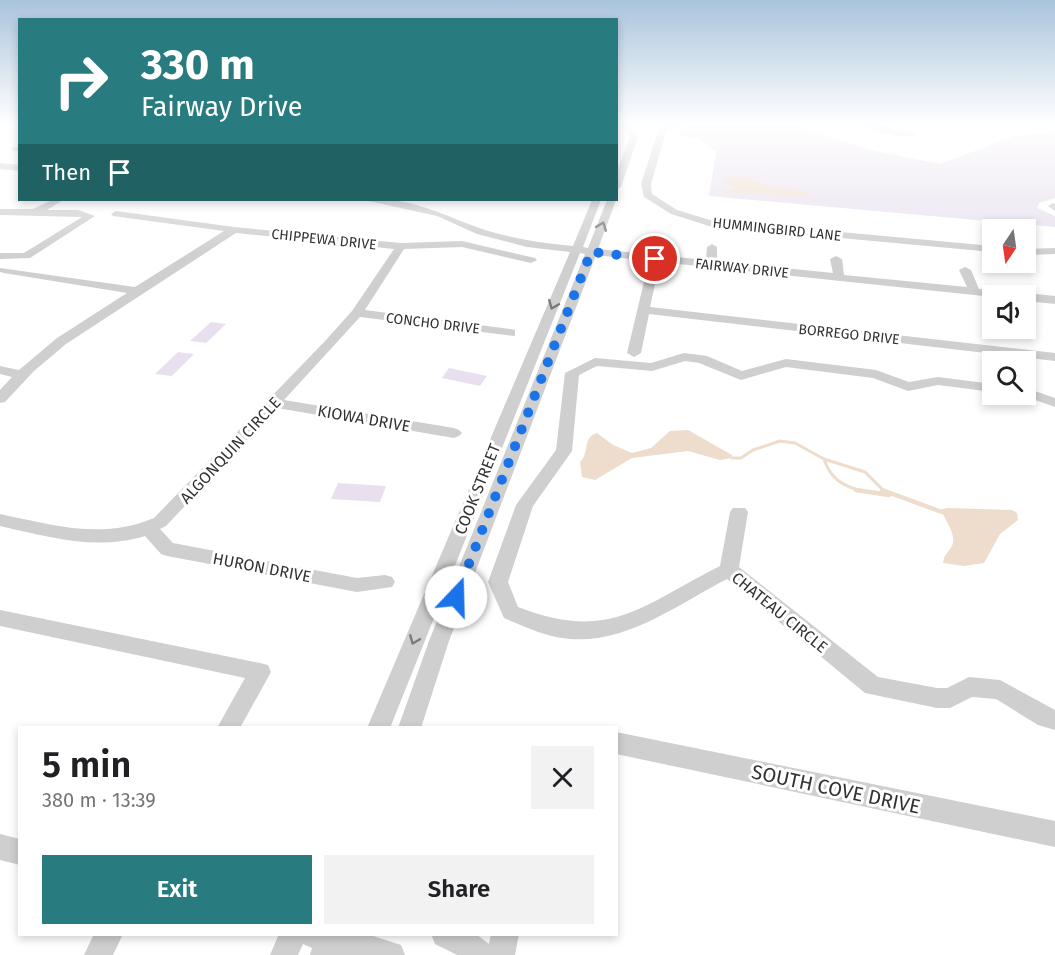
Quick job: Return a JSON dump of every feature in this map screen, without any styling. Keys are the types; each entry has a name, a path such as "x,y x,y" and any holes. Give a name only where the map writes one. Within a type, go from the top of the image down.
{"street":[{"name":"HUMMINGBIRD LANE","path":"651,169 646,184 647,195 674,212 709,223 982,248"},
{"path":"33,213 56,201"},
{"name":"FAIRWAY DRIVE","path":"378,201 440,214 481,232 531,245 982,292"},
{"path":"583,251 597,201"},
{"path":"583,251 611,201"},
{"path":"0,212 78,213 90,216 26,255 0,256"},
{"name":"CHIPPEWA DRIVE","path":"116,214 189,222 234,230 400,246 462,244 531,260"},
{"path":"0,399 20,374 78,330 187,257 234,230"},
{"name":"ALGONQUIN CIRCLE","path":"0,520 90,538 118,537 148,528 170,514 357,313 400,246"},
{"path":"711,265 712,247"},
{"name":"COOK STREET","path":"379,726 583,251"},
{"name":"COOK STREET","path":"410,726 583,251"},
{"path":"1036,252 1055,251"},
{"path":"634,353 655,259"},
{"path":"836,259 839,278"},
{"path":"4,270 138,291"},
{"path":"964,270 974,291"},
{"path":"1036,298 1055,300"},
{"name":"BORREGO DRIVE","path":"643,310 1055,357"},
{"name":"CONCHO DRIVE","path":"357,313 510,333"},
{"name":"CHATEAU CIRCLE","path":"982,387 938,381 908,387 876,374 786,363 741,376 702,359 684,357 652,367 595,362 572,373 564,451 525,505 498,582 511,612 559,630 598,632 626,624 696,585 729,570 873,686 937,698 950,698 969,687 1000,690 1046,718 1055,720"},
{"path":"0,370 20,374"},
{"path":"1036,396 1055,403"},
{"name":"KIOWA DRIVE","path":"274,402 454,433"},
{"path":"729,570 739,512"},
{"name":"HURON DRIVE","path":"148,528 167,549 357,585 386,582"},
{"path":"0,618 260,672 229,726"},
{"name":"SOUTH COVE DRIVE","path":"618,743 1055,834"},
{"path":"0,847 18,852"},
{"path":"98,955 108,936"},
{"path":"284,955 292,936"},
{"path":"451,936 481,955"},
{"path":"501,955 506,936"},
{"path":"325,941 391,955"}],"shaded area":[{"path":"713,169 1055,169 1055,198 1039,203 1037,208 1055,216 1055,227 1036,225 1036,219 982,220 709,196"},
{"path":"734,176 770,187 802,191 812,196 725,193 724,191 736,188 724,182 726,178"},
{"path":"211,322 226,324 206,343 190,341"},
{"path":"178,352 194,354 172,376 155,374"},
{"path":"449,368 487,376 480,386 442,378"},
{"path":"688,430 732,455 732,458 720,460 688,451 632,458 595,480 582,477 580,462 592,435 597,433 613,445 632,453 651,448 670,431"},
{"path":"338,483 386,486 380,502 331,499"},
{"path":"942,509 1012,510 1017,513 1018,520 1000,534 984,563 964,566 943,563 953,542 952,533 942,512"}],"waterway":[{"path":"732,458 741,458 753,450 780,441 795,443 824,459"},
{"path":"824,459 865,472 884,491"},
{"path":"824,459 833,476 848,487 861,491"},
{"path":"856,490 861,491"},
{"path":"861,491 889,495"},
{"path":"884,491 942,512"}],"route":[{"path":"456,597 591,252 655,259"}]}
